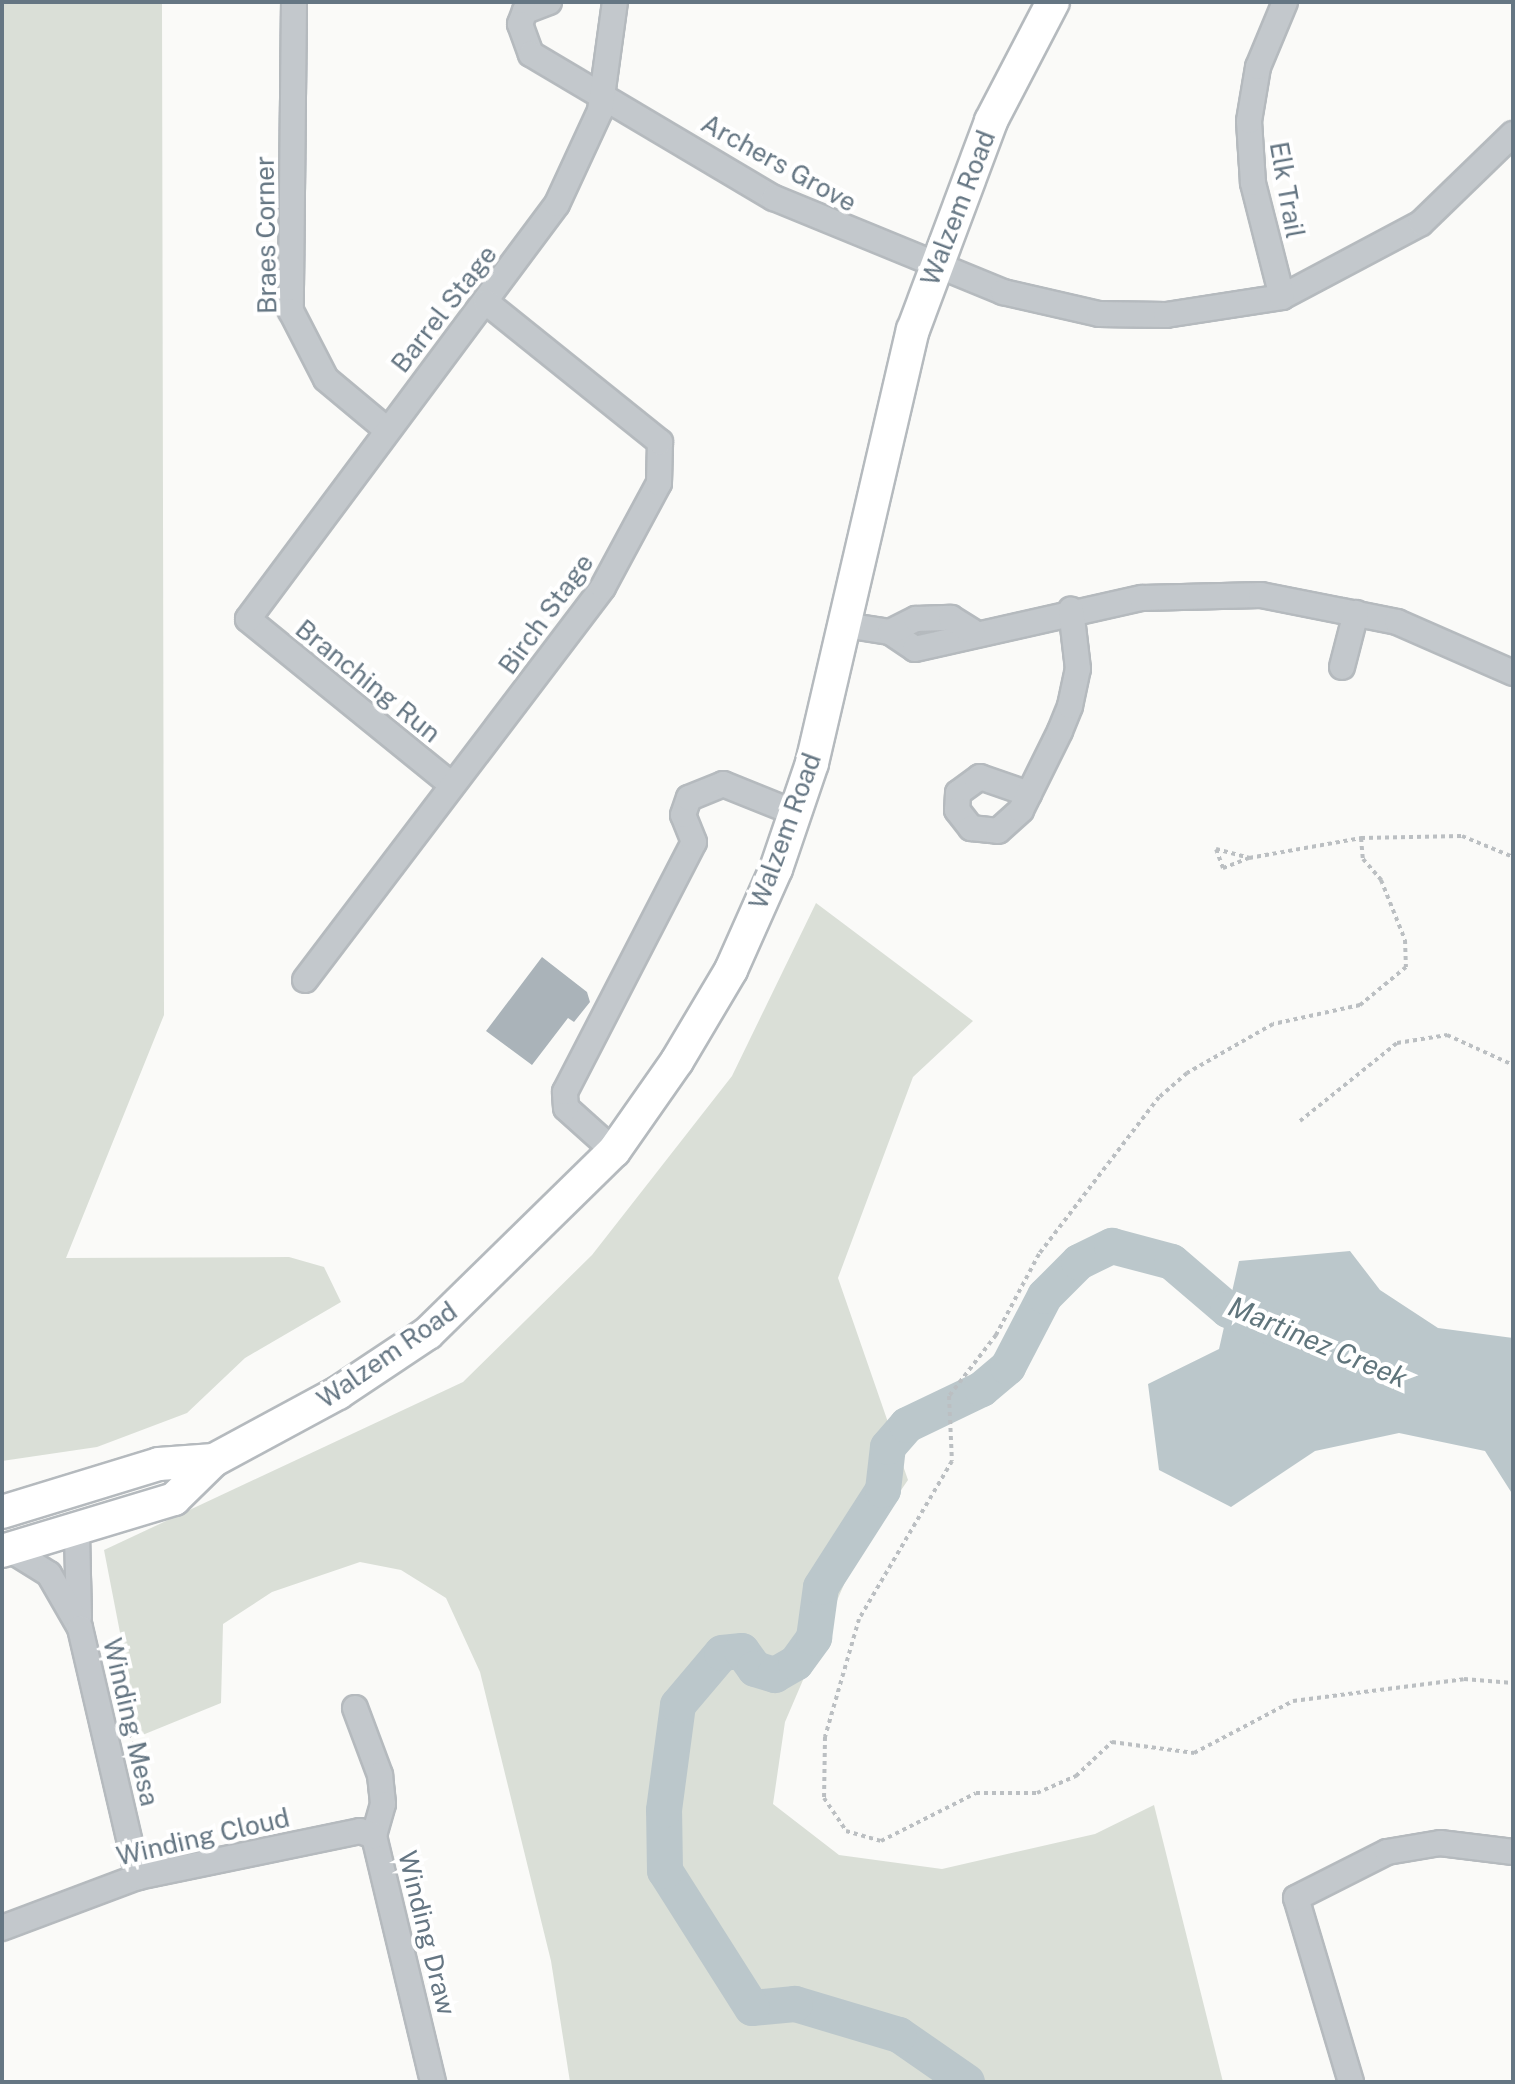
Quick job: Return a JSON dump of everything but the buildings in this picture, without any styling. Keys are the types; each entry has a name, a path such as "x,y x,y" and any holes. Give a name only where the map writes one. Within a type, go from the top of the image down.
{"main road":[{"name":"Walzem Road","path":"5,1550 77,1534 174,1499 214,1460 338,1393 428,1333 614,1151 731,970 795,813 934,265 991,121 1053,2"},
{"name":"Walzem Road","path":"2,1512 159,1464 214,1460"}],"street":[{"name":"Braes Corner","path":"294,2 291,311 326,379 386,429"},
{"name":"Archers Grove","path":"549,2 525,11 522,44 774,198 934,265 1047,305 1099,314 1166,315 1282,297 1421,223 1513,134"},
{"name":"Barrel Stage","path":"248,619 386,429 486,302 557,204 603,95 615,2"},
{"name":"Elk Trail","path":"1282,297 1255,193 1249,135 1258,67 1285,2"},
{"name":"Birch Stage","path":"305,980 603,587 659,483 660,442 486,302"},
{"path":"845,625 890,632 916,619 951,618 972,631 1071,609 1142,598 1261,595 1356,613 1454,643 1513,673"},
{"path":"1029,794 1070,706 1078,669 1071,609"},
{"path":"1342,667 1356,613"},
{"name":"Branching Run","path":"248,619 452,785"},
{"path":"614,1151 566,1108 565,1092 694,842 683,815 703,788 723,784 795,813"},
{"name":"Winding Mesa","path":"77,1534 80,1628 138,1877"},
{"name":"Winding Mesa","path":"5,1550 49,1574 80,1628"},
{"name":"Winding Draw","path":"355,1708 383,1790 374,1836 433,2082"},
{"name":"Winding Cloud","path":"2,1928 138,1877 360,1831 374,1836"},
{"path":"1351,2082 1296,1898 1387,1852 1440,1843 1513,1852"}],"path":[{"path":"1249,858 1223,847 1216,849 1223,868 1249,858 1361,838 1462,836 1513,857"},
{"path":"1361,838 1363,859 1381,880 1405,940 1406,967 1360,1005 1273,1024 1159,1097 1039,1254 996,1335 949,1396 952,1461 871,1588 825,1737 824,1798 846,1831 863,1839 881,1841 976,1793 1037,1793 1076,1776 1112,1742 1194,1753 1293,1701 1464,1679 1513,1683"},
{"path":"1300,1121 1397,1043 1447,1035 1513,1065"}],"shaded area":[{"path":"2,2 162,2 164,1015 66,1258 289,1257 324,1267 341,1302 245,1358 187,1413 97,1447 2,1461"},
{"path":"816,903 973,1021 913,1077 838,1278 908,1480 857,1554 785,1722 773,1804 839,1855 942,1869 1095,1834 1154,1805 1223,2082 570,2082 551,1961 480,1672 446,1598 401,1570 360,1562 272,1592 223,1624 221,1703 140,1736 104,1550 463,1382 592,1255 732,1076"}],"water":[{"path":"1350,1251 1380,1290 1438,1328 1513,1338 1513,1495 1485,1451 1399,1433 1315,1451 1231,1507 1159,1470 1148,1384 1219,1349 1239,1261"}],"waterway":[{"name":"Martinez Creek","path":"967,2082 899,2035 795,2004 752,2008 665,1871 664,1810 678,1705 722,1653 742,1651 755,1669 775,1675 796,1663 814,1638 821,1587 883,1490 888,1447 907,1425 982,1389 1008,1367 1045,1296 1079,1262 1112,1246 1172,1262 1228,1310 1275,1328"}]}
